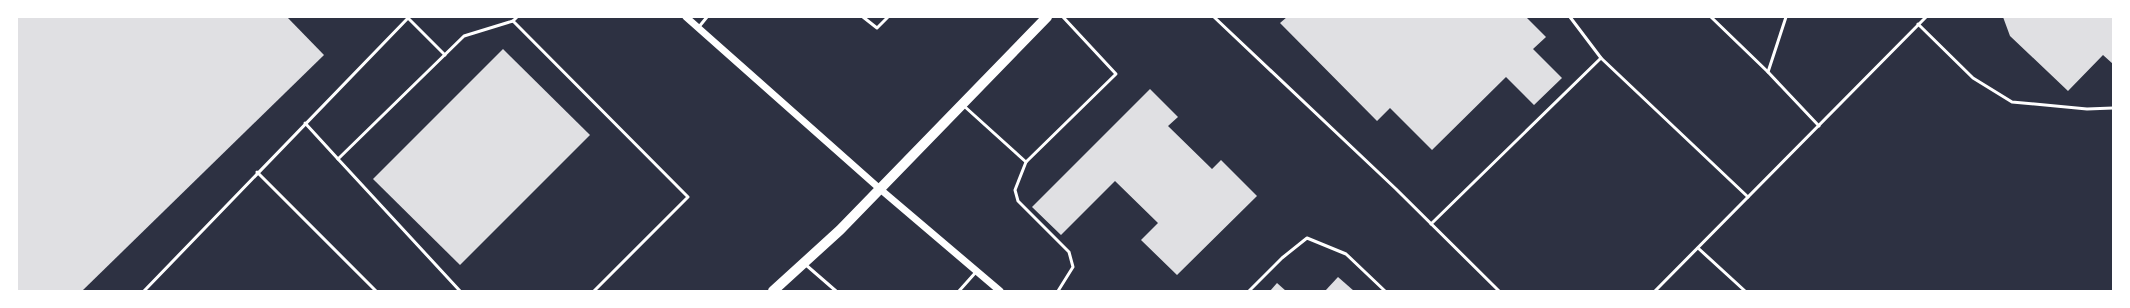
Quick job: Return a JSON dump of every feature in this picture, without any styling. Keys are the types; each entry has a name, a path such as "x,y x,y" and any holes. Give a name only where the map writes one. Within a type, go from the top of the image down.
{"main road":[{"path":"773,291 840,230 1048,17"}],"street":[{"path":"686,17 880,189 1000,291"}],"lane":[{"path":"144,291 408,17 445,55"},
{"path":"338,159 464,36 513,21 517,17"},
{"path":"698,28 707,17"},
{"path":"863,17 877,28 888,17"},
{"path":"1058,291 1073,266 1069,252 1018,200 1016,190 1026,162 1116,74 1063,17"},
{"path":"1214,17 1396,189 1499,291"},
{"path":"1570,17 1601,58 1748,197"},
{"path":"1711,17 1768,72 1819,126"},
{"path":"1768,72 1786,17"},
{"path":"1655,291 1926,17"},
{"path":"513,21 688,197 594,291"},
{"path":"1918,24 1973,78 2012,102 2087,109 2113,108"},
{"path":"1431,224 1601,58"},
{"path":"962,104 1026,162"},
{"path":"305,123 460,291"},
{"path":"257,172 376,291"},
{"path":"1249,291 1282,258 1307,238 1346,254 1385,291"},
{"path":"1698,248 1745,291"},
{"path":"803,263 836,291"},
{"path":"959,291 977,271"}],"building":[{"path":"17,17 287,17 324,55 82,291 17,291"},
{"path":"1287,17 1526,17 1546,37 1533,49 1562,78 1534,105 1506,77 1432,150 1390,108 1377,121 1280,23"},
{"path":"2003,17 2113,17 2113,64 2103,55 2068,91 2010,36"},
{"path":"503,49 590,135 460,265 373,179"},
{"path":"1150,89 1178,117 1168,126 1212,169 1221,160 1257,196 1177,275 1141,240 1158,223 1115,181 1061,235 1032,207"},
{"path":"1338,277 1354,291 1325,291"},
{"path":"1277,283 1286,291 1270,291"}]}
